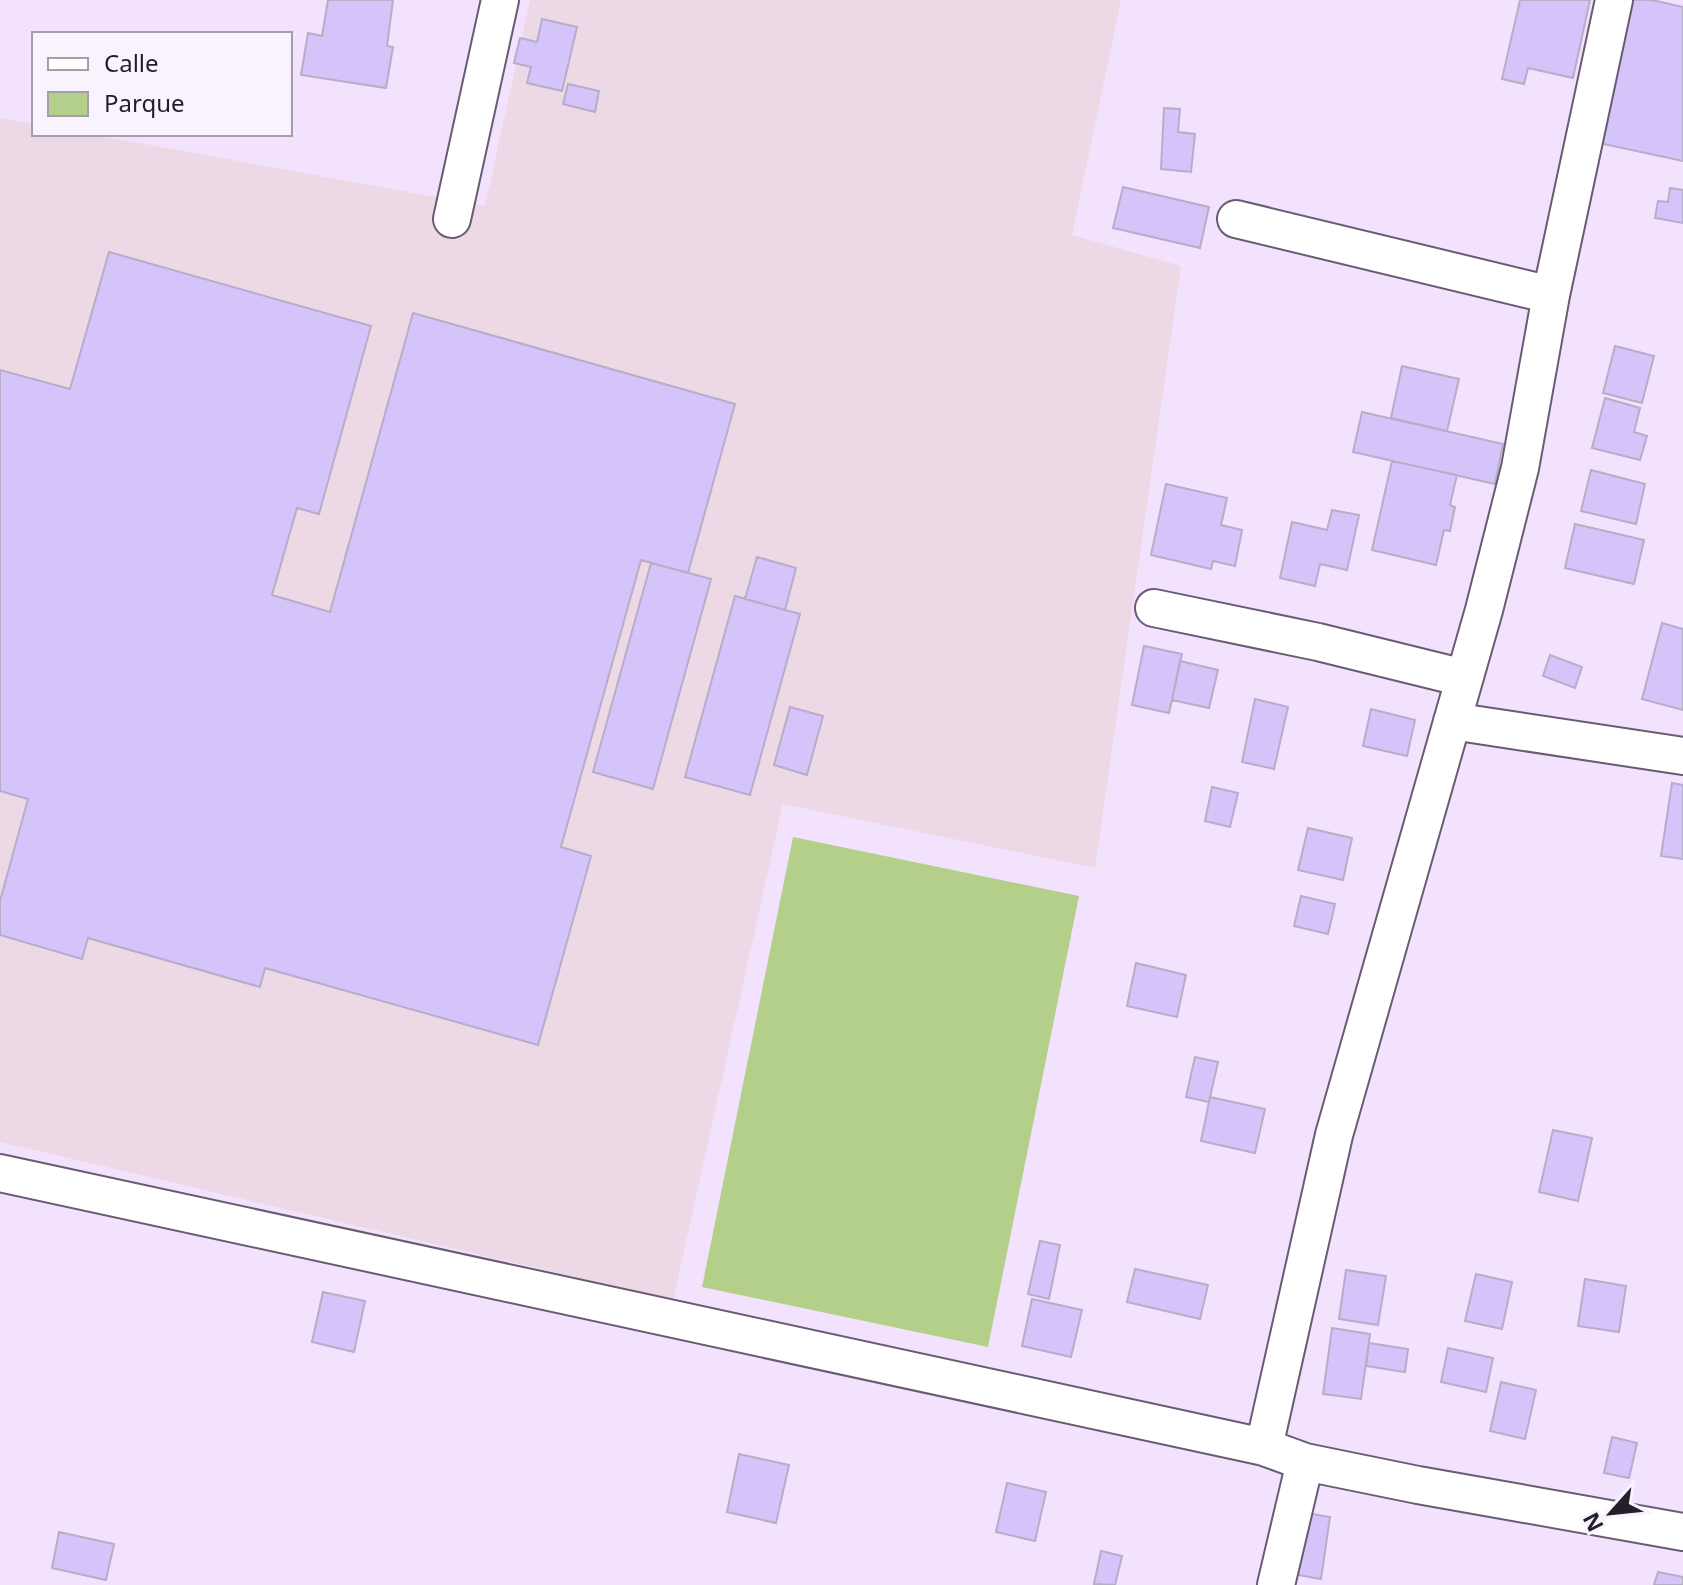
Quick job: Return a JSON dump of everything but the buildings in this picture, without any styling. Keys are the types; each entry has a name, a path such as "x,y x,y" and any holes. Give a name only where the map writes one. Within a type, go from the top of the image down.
{"street":[{"path":"452,219 500,0"},
{"path":"1264,1447 1334,1135 1464,678 1520,468 1551,295 1614,0"},
{"path":"1236,219 1551,295"},
{"path":"1154,608 1318,642 1464,678"},
{"path":"1452,721 1683,756"},
{"path":"0,1173 1264,1447 1305,1462 1683,1532"},
{"path":"1276,1585 1305,1462"}],"shaded area":[{"path":"530,0 1121,0 1072,235 1181,266 1095,868 783,804 673,1300 0,1142 0,118 32,124 32,136 101,136 485,206"}],"green space":[{"path":"793,837 1079,896 988,1347 702,1287"}]}
